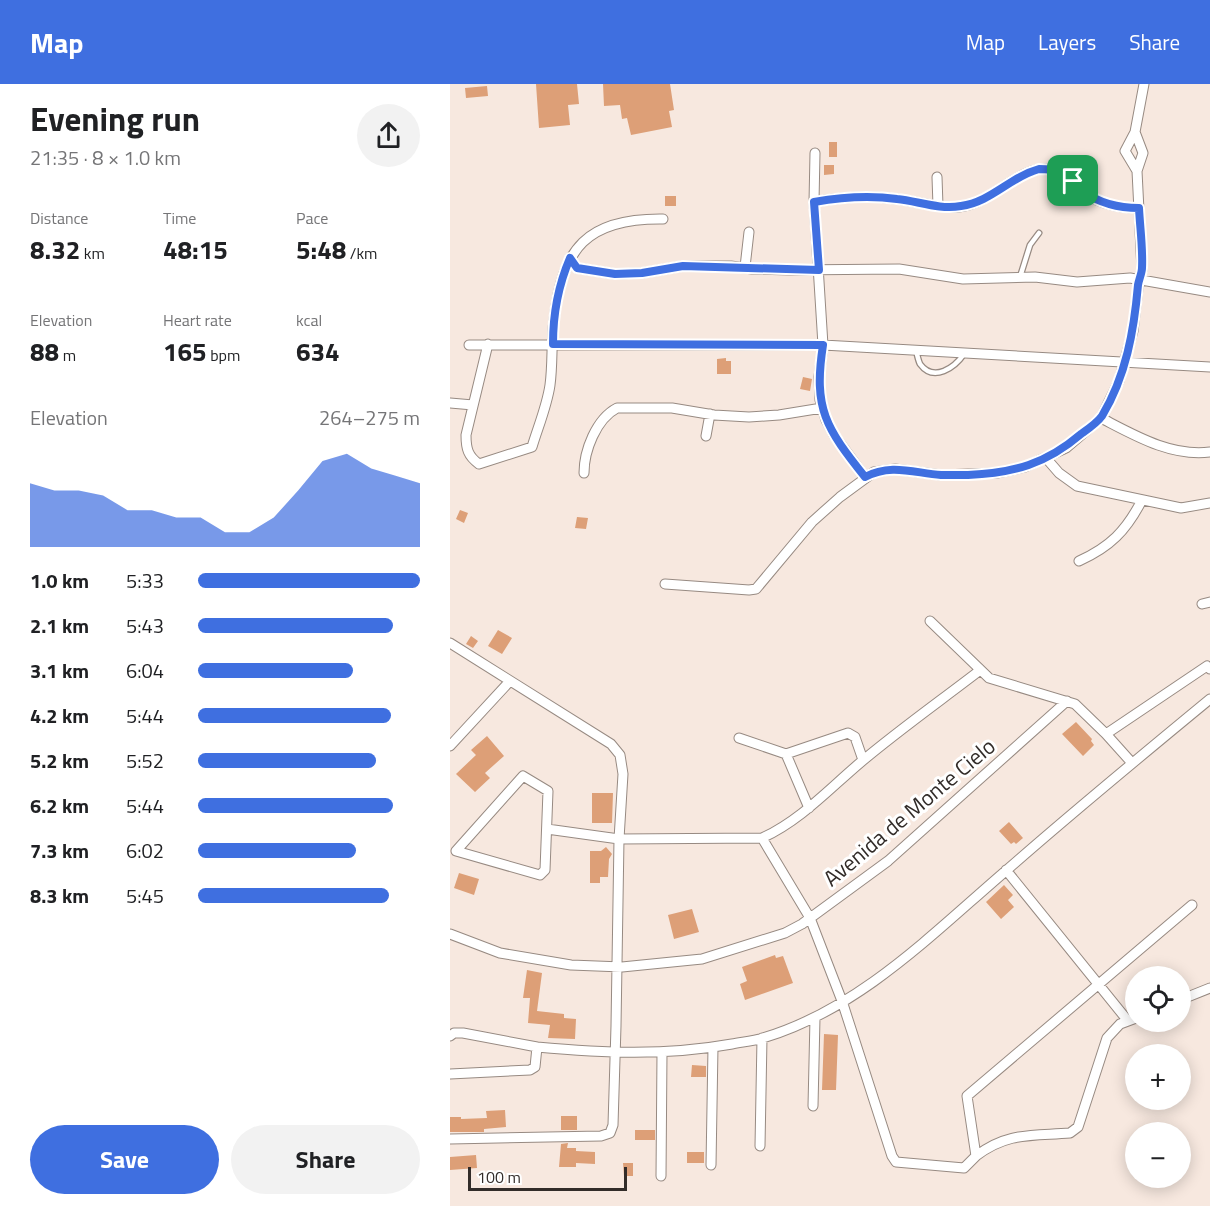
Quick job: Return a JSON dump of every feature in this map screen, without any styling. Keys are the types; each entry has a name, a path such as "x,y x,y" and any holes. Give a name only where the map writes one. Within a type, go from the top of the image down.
{"street":[{"path":"1137,171 1125,151 1135,132 1144,84"},
{"path":"666,584 756,589 812,522 874,472 895,469 941,475 998,473 1025,467 1066,448 1101,418 1126,361 1134,331 1142,270 1137,171 1143,153 1135,132"},
{"path":"815,153 814,202 823,345 819,377 822,408 834,435 865,477"},
{"path":"814,202 861,196 958,207 991,196 1026,172 1052,169 1062,172 1087,194 1106,204 1118,208 1139,208"},
{"path":"937,177 938,206"},
{"path":"488,344 466,435 466,446 470,457 479,464 532,447 550,388 553,322 557,294 570,258 577,246 611,224 637,219 663,219"},
{"path":"746,267 749,232"},
{"path":"570,258 577,268 615,274 642,273 683,266 819,270 899,269 963,279 1020,276 1077,282 1130,278 1210,292"},
{"path":"469,345 823,345 1210,367"},
{"path":"450,403 473,405"},
{"path":"584,473 584,460 592,437 612,411 617,408 672,408 749,417 822,408"},
{"path":"706,436 710,414"},
{"path":"1101,418 1140,439 1162,446 1199,454 1210,452"},
{"path":"1046,459 1059,473 1077,486 1181,508 1210,503"},
{"path":"1079,561 1098,553 1113,541 1130,522 1142,500"},
{"path":"930,621 988,678 1076,704 1132,763"},
{"path":"450,642 611,744 620,755 623,774 619,839 616,1052 613,1125 610,1133 607,1135 450,1140"},
{"path":"1106,734 1207,666 1210,669"},
{"path":"547,829 619,839 762,838 809,808 863,760 979,671"},
{"path":"450,746 510,681"},
{"path":"450,1036 454,1033 463,1033 537,1047 662,1053 762,1038 815,1018 913,953 1006,870 1210,699"},
{"name":"Avenida de Monte Cielo","path":"450,934 500,953 571,965 616,967 702,959 785,933 810,918 888,861 1067,701"},
{"path":"739,738 786,754 848,733 855,737 863,760"},
{"path":"786,754 809,808"},
{"path":"523,776 548,790 547,829 544,870 540,875 456,851 523,776"},
{"path":"762,838 810,918 842,1001 892,1156 896,1162 964,1168 988,1147 1008,1137 1070,1133 1078,1127 1107,1038 1125,1022"},
{"path":"1006,870 1099,984 1125,1012"},
{"path":"976,1156 967,1096 1192,905"},
{"path":"1191,996 1210,988"},
{"path":"813,1106 815,1018"},
{"path":"760,1146 762,1038"},
{"path":"450,1074 530,1070 535,1067 537,1047"},
{"path":"711,1165 713,1047"},
{"path":"661,1176 662,1053"}],"lane":[{"path":"1020,276 1029,245 1039,233"},
{"path":"916,350 920,363 928,370 937,372 944,372 957,364 965,352"}],"building":[{"path":"536,84 577,84 579,104 568,105 570,125 539,128"},
{"path":"603,84 670,84 674,110 669,111 672,127 631,135 627,118 622,119 620,105 604,106"},
{"path":"487,86 488,96 466,98 465,88"},
{"path":"829,142 837,142 837,157 829,157"},
{"path":"824,165 834,165 834,174 824,175"},
{"path":"665,196 676,196 676,206 665,206"},
{"path":"726,358 726,361 731,361 731,374 717,374 717,359"},
{"path":"803,377 812,379 810,391 800,389"},
{"path":"460,510 468,513 464,523 456,519"},
{"path":"577,517 588,518 586,529 575,528"},
{"path":"498,630 512,638 502,654 488,646"},
{"path":"471,636 478,641 473,648 466,644"},
{"path":"1076,722 1092,739 1094,745 1083,756 1062,734"},
{"path":"487,736 504,756 485,773 490,778 475,792 456,774 476,755 471,750"},
{"path":"592,793 613,793 612,823 592,823"},
{"path":"1009,822 1023,838 1016,844 1014,842 1011,844 999,831"},
{"path":"606,847 612,854 609,859 608,877 600,877 600,883 590,883 590,851 601,851"},
{"path":"459,873 479,879 474,895 454,888"},
{"path":"1004,885 1013,895 1008,900 1014,907 1001,919 986,902"},
{"path":"692,909 699,932 674,939 668,915"},
{"path":"775,955 776,958 783,956 793,983 745,1000 740,984 747,981 742,967"},
{"path":"527,970 542,973 537,1011 564,1014 564,1018 576,1019 575,1039 548,1038 550,1025 528,1023 530,998 523,998"},
{"path":"824,1034 838,1035 836,1090 822,1090"},
{"path":"692,1065 706,1066 706,1077 691,1077"},
{"path":"505,1110 506,1127 484,1129 484,1132 450,1132 450,1117 487,1118 486,1111"},
{"path":"561,1116 577,1116 577,1130 561,1130"},
{"path":"635,1130 655,1130 655,1140 635,1140"},
{"path":"568,1143 567,1148 576,1148 576,1151 595,1152 595,1164 576,1163 576,1167 559,1167 561,1144"},
{"path":"687,1152 704,1152 704,1163 687,1163"},
{"path":"476,1155 477,1168 450,1170 450,1157"},
{"path":"623,1163 633,1163 633,1176 624,1176"}],"route":[{"path":"1039,169 1062,172 1073,181 1087,194 1106,204 1118,208 1139,208 1142,270 1134,331 1119,381 1101,418 1066,448 1025,467 998,473 970,475 941,475 903,469 885,469 865,477 834,435 822,408 819,377 823,345 553,344 557,294 561,277 570,258 577,268 615,274 642,273 683,266 819,270 814,202 861,196 958,207 991,196 1026,172 1039,169"}]}
